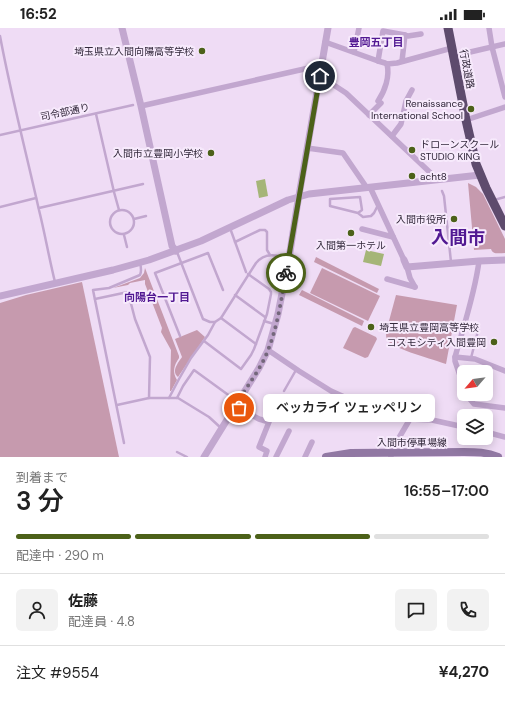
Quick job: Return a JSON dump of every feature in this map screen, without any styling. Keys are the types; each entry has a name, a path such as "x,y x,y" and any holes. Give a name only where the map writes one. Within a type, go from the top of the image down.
{"highway":[{"name":"行政道路","path":"448,28 471,144 480,175 505,226"}],"main road":[{"name":"入間市停車場線","path":"327,457 351,453 390,455 482,452 498,457"}],"street":[{"path":"122,28 172,246 176,251"},
{"path":"204,457 259,368 268,350 276,325 289,258 298,197 328,28"},
{"path":"354,52 359,28"},
{"path":"489,28 492,47 505,97"},
{"path":"378,61 382,29 408,36 421,34"},
{"path":"402,61 405,35"},
{"path":"325,42 387,64 505,44"},
{"path":"369,115 381,103 378,100 383,94 386,84 387,64"},
{"path":"141,106 322,65"},
{"path":"320,76 346,93 438,180"},
{"path":"392,136 400,124 406,101 412,90"},
{"path":"466,120 505,107"},
{"path":"307,148 344,153 368,188 378,205 406,264 410,278 415,287 387,279"},
{"path":"0,296 140,263 201,241 279,204 298,197 316,193 480,175"},
{"path":"362,229 393,237"},
{"path":"406,264 505,260"},
{"path":"457,367 455,356 477,279 479,261"},
{"path":"268,350 331,391 351,400 410,419 432,420 457,425"},
{"path":"455,356 475,359 505,371"},
{"path":"471,401 474,404 505,408"},
{"path":"236,404 259,420 268,422 259,447 267,451 265,457"},
{"path":"390,455 410,419"},
{"path":"276,457 289,430"},
{"path":"493,433 505,436"},
{"path":"305,457 312,442"}],"lane":[{"path":"0,36 55,284"},
{"name":"司令部通り","path":"0,135 133,105"},
{"path":"96,114 114,192 120,210"},
{"path":"39,208 114,192 143,184"},
{"path":"442,191 444,196 451,263"},
{"path":"358,213 362,210 360,197 330,199 330,206 358,213 363,217 374,214 378,205"},
{"path":"492,201 505,197"},
{"path":"0,207 36,198"},
{"path":"120,210 130,213 134,219 134,227 131,231 124,235 116,233 110,226 110,218 112,214 120,210"},
{"path":"134,219 146,216"},
{"path":"204,341 241,368 251,355 256,344 269,305 271,292 247,273 230,228"},
{"path":"235,242 260,230 265,230 267,232 267,250 270,255"},
{"path":"124,235 127,247"},
{"path":"176,251 203,318 210,322 215,322"},
{"path":"180,336 155,273 208,253 223,290"},
{"path":"169,398 188,363 210,332 215,322 221,318 247,273 258,259 270,255 278,255 289,258"},
{"path":"124,443 93,290 109,288 140,275 142,268 140,263"},
{"path":"94,299 128,292 134,319 150,357 149,398"},
{"path":"235,295 264,319 276,325"},
{"path":"221,318 256,344"},
{"path":"471,359 479,327"},
{"path":"284,391 297,369"},
{"path":"177,398 194,370 236,404"},
{"path":"117,405 149,398 177,398 209,417 221,428"},
{"path":"177,452 187,457"}],"shaded area":[{"path":"265,179 268,196 259,198 256,181"},
{"path":"468,183 476,187 483,194 505,239 505,253 495,253 491,249 474,250"},
{"path":"366,250 384,254 381,266 363,262"},
{"path":"316,257 379,289 377,293 314,262"},
{"path":"145,268 179,356 174,369 174,374 177,380 171,391 171,350 161,332 162,328 145,284 145,280 113,288 140,278 144,273"},
{"path":"322,268 380,296 368,321 310,293"},
{"path":"82,282 119,457 0,457 0,303 26,295"},
{"path":"302,290 364,321 362,326 299,295"},
{"path":"396,295 457,305 446,364 406,351 387,340 386,332"},
{"path":"355,327 376,337 377,339 368,357 365,358 343,348 353,328"},
{"path":"197,330 205,337 178,377 175,370 182,357 175,339"}],"way so far":[{"path":"239,408 235,406 266,357 276,325 286,273"}],"place":[{"name":"埼玉県立入間向陽高等学校","path":"202,51"},
{"name":"Renaissance International School","path":"471,109"},
{"name":"ドローンスクール STUDIO KING","path":"412,150"},
{"name":"入間市立豊岡小学校","path":"211,153"},
{"name":"acht8","path":"412,176"},
{"name":"入間市役所","path":"454,219"},
{"name":"入間第一ホテル","path":"351,233"},
{"name":"埼玉県立豊岡高等学校","path":"371,327"},
{"name":"コスモシティ入間豊岡","path":"494,342"},
{"name":"ベッカライ ツェッペリン","path":"239,408"}],"district":[{"name":"豊岡五丁目","path":"376,42"},
{"name":"入間市","path":"458,238"},
{"name":"向陽台一丁目","path":"157,297"}],"route":[{"path":"286,273 320,76"}]}
